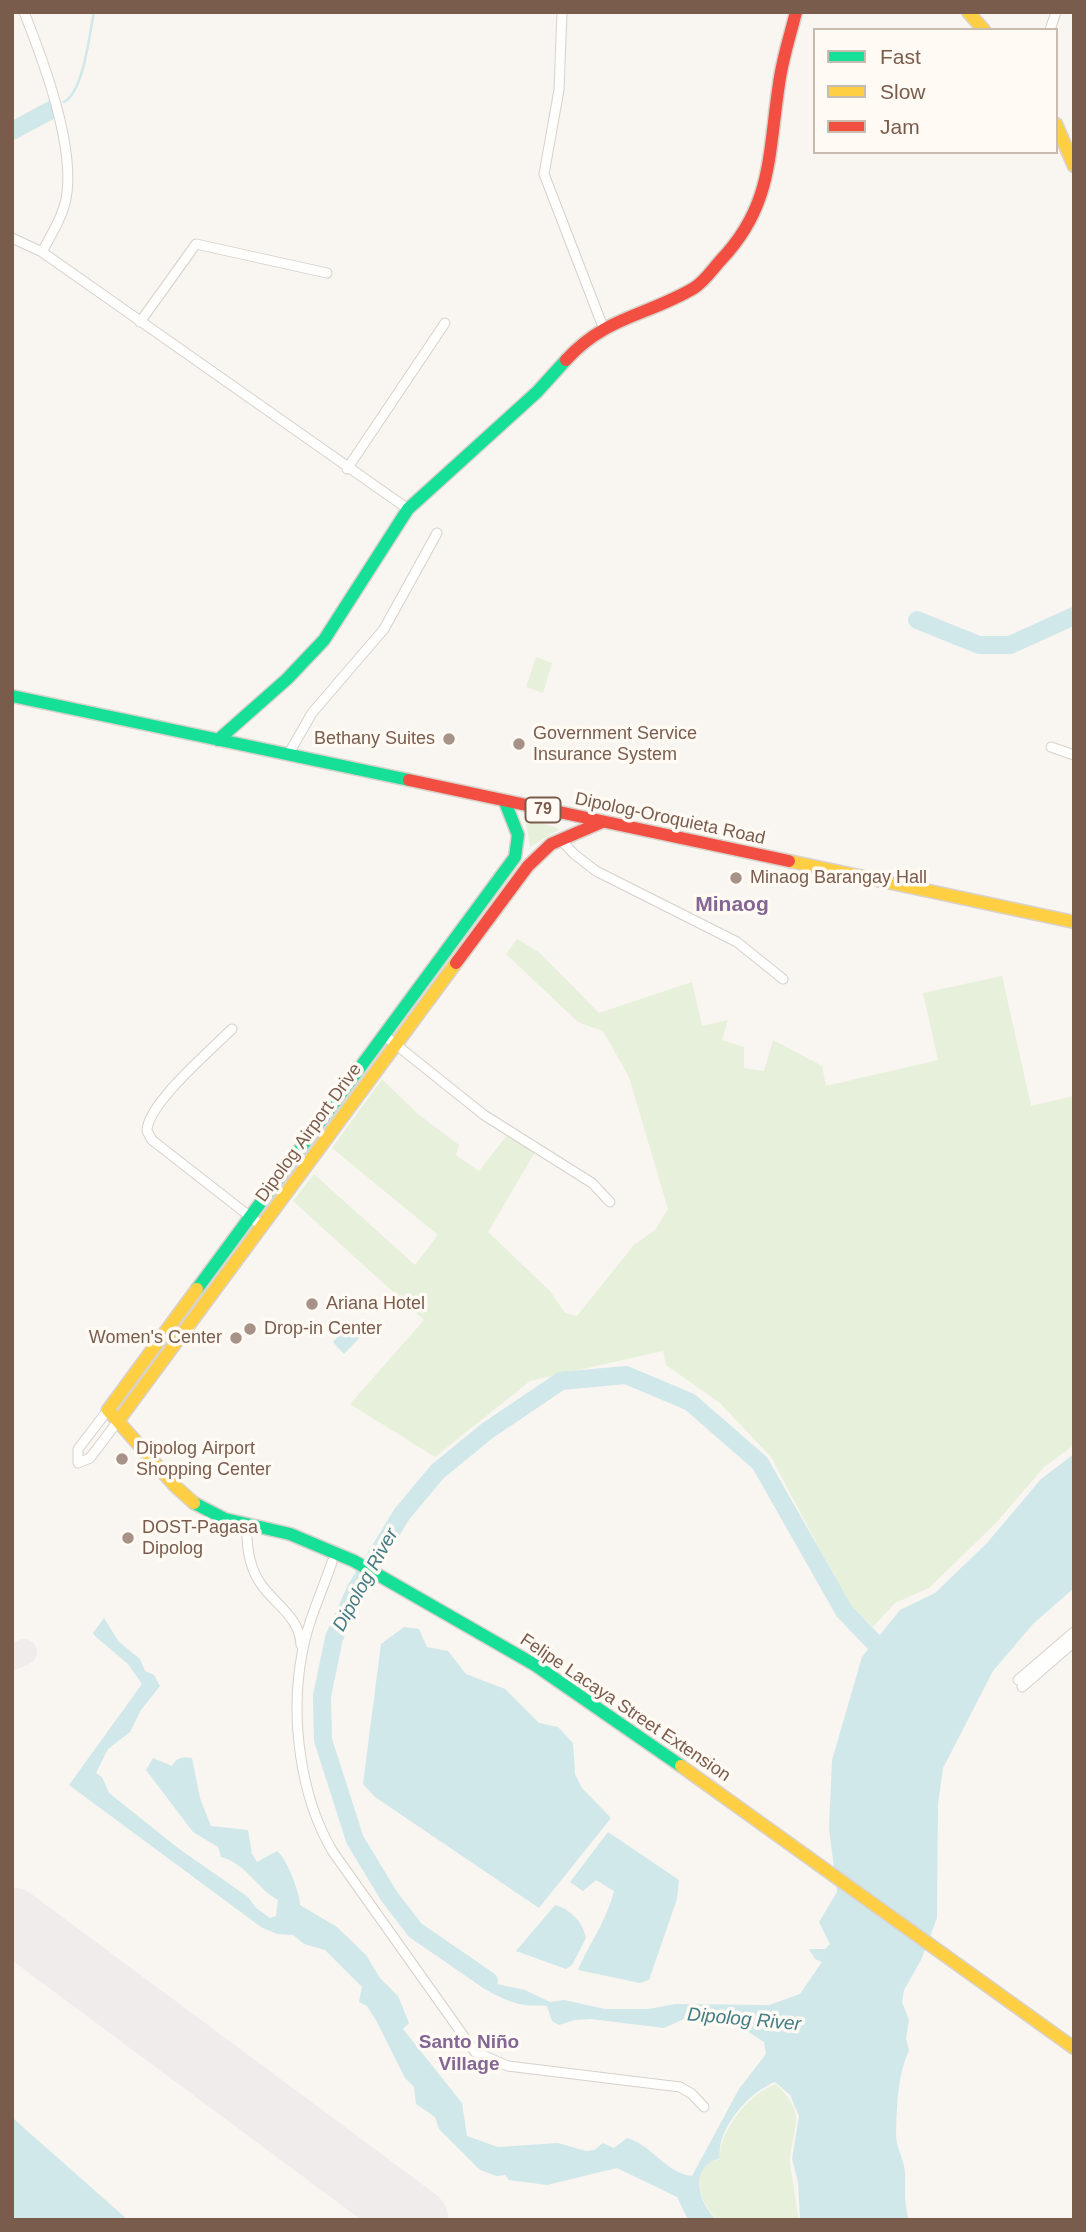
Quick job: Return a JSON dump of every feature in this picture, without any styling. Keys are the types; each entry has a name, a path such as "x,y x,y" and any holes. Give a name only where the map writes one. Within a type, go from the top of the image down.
{"main road":[{"path":"218,740 288,679 324,640 408,509 537,392 582,342 603,327 696,287 709,276 752,220 766,186 776,93 796,12"},
{"path":"968,12 982,28"},
{"path":"1058,129 1074,166"},
{"name":"Dipolog-Oroquieta Road","path":"12,696 1074,922"},
{"path":"505,802 518,835 515,857 528,866"},
{"name":"Dipolog Airport Drive","path":"118,1421 528,866 542,851 602,822"},
{"name":"Dipolog Airport Drive","path":"108,1410 515,857"},
{"name":"Felipe Lacaya Street Extension","path":"108,1410 187,1498 212,1513 290,1534 354,1561 581,1695 1074,2048"}],"street":[{"path":"24,12 55,98 66,166 66,200 42,252"},
{"path":"562,12 559,90 544,174 603,327"},
{"path":"12,238 42,252 347,469 408,509"},
{"path":"140,322 196,244 327,274"},
{"path":"347,469 445,323"},
{"path":"288,755 312,713 361,659 391,618 437,533"},
{"path":"1051,747 1074,755"},
{"path":"561,840 596,871 737,942 783,979"},
{"path":"232,1029 172,1090 153,1114 147,1131 152,1140 262,1226"},
{"path":"384,1035 484,1115 581,1176 610,1202"},
{"path":"108,1410 78,1449 78,1463 90,1458 118,1421"},
{"path":"247,1524 246,1540 251,1566 262,1586 286,1611 301,1633 298,1692 300,1734 310,1801 321,1832 443,2011 475,2052 508,2066 680,2087 689,2091 704,2107"},
{"path":"302,1652 332,1562"},
{"path":"1074,1632 1020,1684 1074,1642"}],"green space":[{"path":"536,657 552,663 543,693 526,687"},
{"path":"526,818 560,829 530,847"},
{"path":"517,939 539,952 599,1013 692,982 702,1026 728,1020 722,1040 744,1047 744,1068 764,1071 773,1040 822,1066 826,1086 938,1060 923,993 1002,976 1031,1106 1074,1096 1074,1445 1044,1467 996,1523 929,1588 895,1603 873,1627 849,1605 771,1457 720,1403 666,1365 663,1351 530,1381 435,1457 350,1404 424,1320 293,1201 314,1174 415,1265 438,1235 332,1148 382,1079 418,1114 459,1145 456,1155 479,1171 508,1134 535,1152 488,1232 550,1291 565,1313 577,1316 634,1245 655,1230 668,1209 629,1077 603,1031 578,1022 506,954"},
{"path":"776,2084 786,2094 795,2111 796,2127 790,2159 799,2220 718,2220 704,2201 700,2175 709,2162 720,2159 724,2137 746,2104"}],"water":[{"path":"352,1322 364,1333 344,1354 333,1342"},
{"path":"1074,1454 1074,1588 1033,1624 993,1671 943,1768 938,1804 937,1918 921,1960 904,1990 902,2002 909,2020 906,2039 909,2050 900,2081 896,2135 904,2167 905,2200 909,2220 800,2220 798,2182 792,2159 799,2116 790,2095 775,2082 755,2094 736,2113 723,2135 720,2158 709,2163 700,2176 703,2201 717,2220 688,2220 677,2197 617,2168 547,2185 509,2180 505,2175 497,2176 480,2170 439,2129 435,2117 416,2104 414,2087 405,2078 367,2006 359,2002 362,1987 325,1950 304,1944 293,1935 277,1934 261,1927 69,1785 142,1684 128,1664 93,1633 104,1618 119,1642 140,1659 145,1671 154,1675 160,1686 141,1710 130,1732 108,1749 96,1773 102,1777 109,1793 178,1848 248,1897 256,1908 270,1918 276,1916 278,1900 238,1865 221,1857 218,1847 193,1832 146,1770 153,1758 172,1766 180,1758 192,1758 200,1798 211,1826 248,1830 252,1854 257,1862 277,1851 292,1876 300,1905 337,1927 366,1955 380,1978 398,1996 409,2023 403,2029 462,2103 467,2136 498,2147 558,2143 586,2151 594,2150 603,2143 614,2148 627,2138 675,2170 692,2176 739,2089 766,2054 764,2042 728,2019 684,2019 664,2028 591,2019 574,2020 559,2025 552,2021 547,2006 518,2004 486,1989 468,1974 471,1965 490,1975 497,1984 525,1990 550,2002 564,2000 605,2009 649,2009 675,2004 769,2005 800,1994 822,1962 815,1959 809,1949 825,1949 830,1944 819,1922 837,1892 829,1828 832,1760 862,1657 900,1610 935,1593 987,1543 1041,1479"},
{"path":"404,1627 419,1629 427,1647 448,1651 466,1674 505,1689 539,1723 558,1727 573,1743 575,1774 582,1788 611,1818 539,1908 375,1797 363,1784 381,1644"},
{"path":"608,1832 679,1880 677,1899 649,1980 640,1983 578,1970 602,1923 614,1891 596,1880 583,1891 570,1882"},
{"path":"555,1905 575,1917 586,1938 572,1965 566,1969 516,1951"},
{"path":"12,2117 24,2128 128,2220 12,2220"}],"waterway":[{"path":"64,102 71,96 81,75 94,12"},
{"path":"12,131 53,109"},
{"path":"917,620 979,645 1010,645 1074,616"},
{"name":"Dipolog River","path":"489,1981 415,1930 389,1896 355,1840 323,1740 322,1696 334,1638 356,1589 402,1514 437,1472 487,1431 561,1381 626,1375 690,1402 760,1463 844,1611 890,1659"}],"taxiway":[{"path":"12,1657 24,1652"}],"runway":[{"path":"12,1920 416,2220"}],"traffic: fast":[{"path":"218,740 287,679 324,640 408,509 537,392 566,360"},
{"path":"12,696 409,780"},
{"path":"197,1289 515,857 518,835 505,802"},
{"path":"194,1503 225,1519 290,1534 354,1561 535,1665 681,1766"}],"traffic: slow":[{"path":"968,12 982,28"},
{"path":"1058,129 1074,166"},
{"path":"789,861 1074,922"},
{"path":"118,1421 456,963"},
{"path":"194,1503 176,1487 108,1410 197,1289"},
{"path":"681,1766 1074,2048"}],"traffic: jam":[{"path":"566,360 596,334 698,285 737,241 759,200 765,178 780,75 796,12"},
{"path":"409,780 789,861"},
{"path":"456,963 528,866 551,844 602,822"}],"place":[{"name":"Bethany Suites","path":"449,739"},
{"name":"Government Service Insurance System","path":"519,744"},
{"name":"Minaog Barangay Hall","path":"736,878"},
{"name":"Ariana Hotel","path":"312,1304"},
{"name":"Drop-in Center","path":"250,1329"},
{"name":"Women's Center","path":"236,1338"},
{"name":"Dipolog Airport Shopping Center","path":"122,1459"},
{"name":"DOST-Pagasa Dipolog","path":"128,1538"}],"district":[{"name":"Minaog","path":"732,905"},
{"name":"Santo Niño Village","path":"469,2054"}]}
